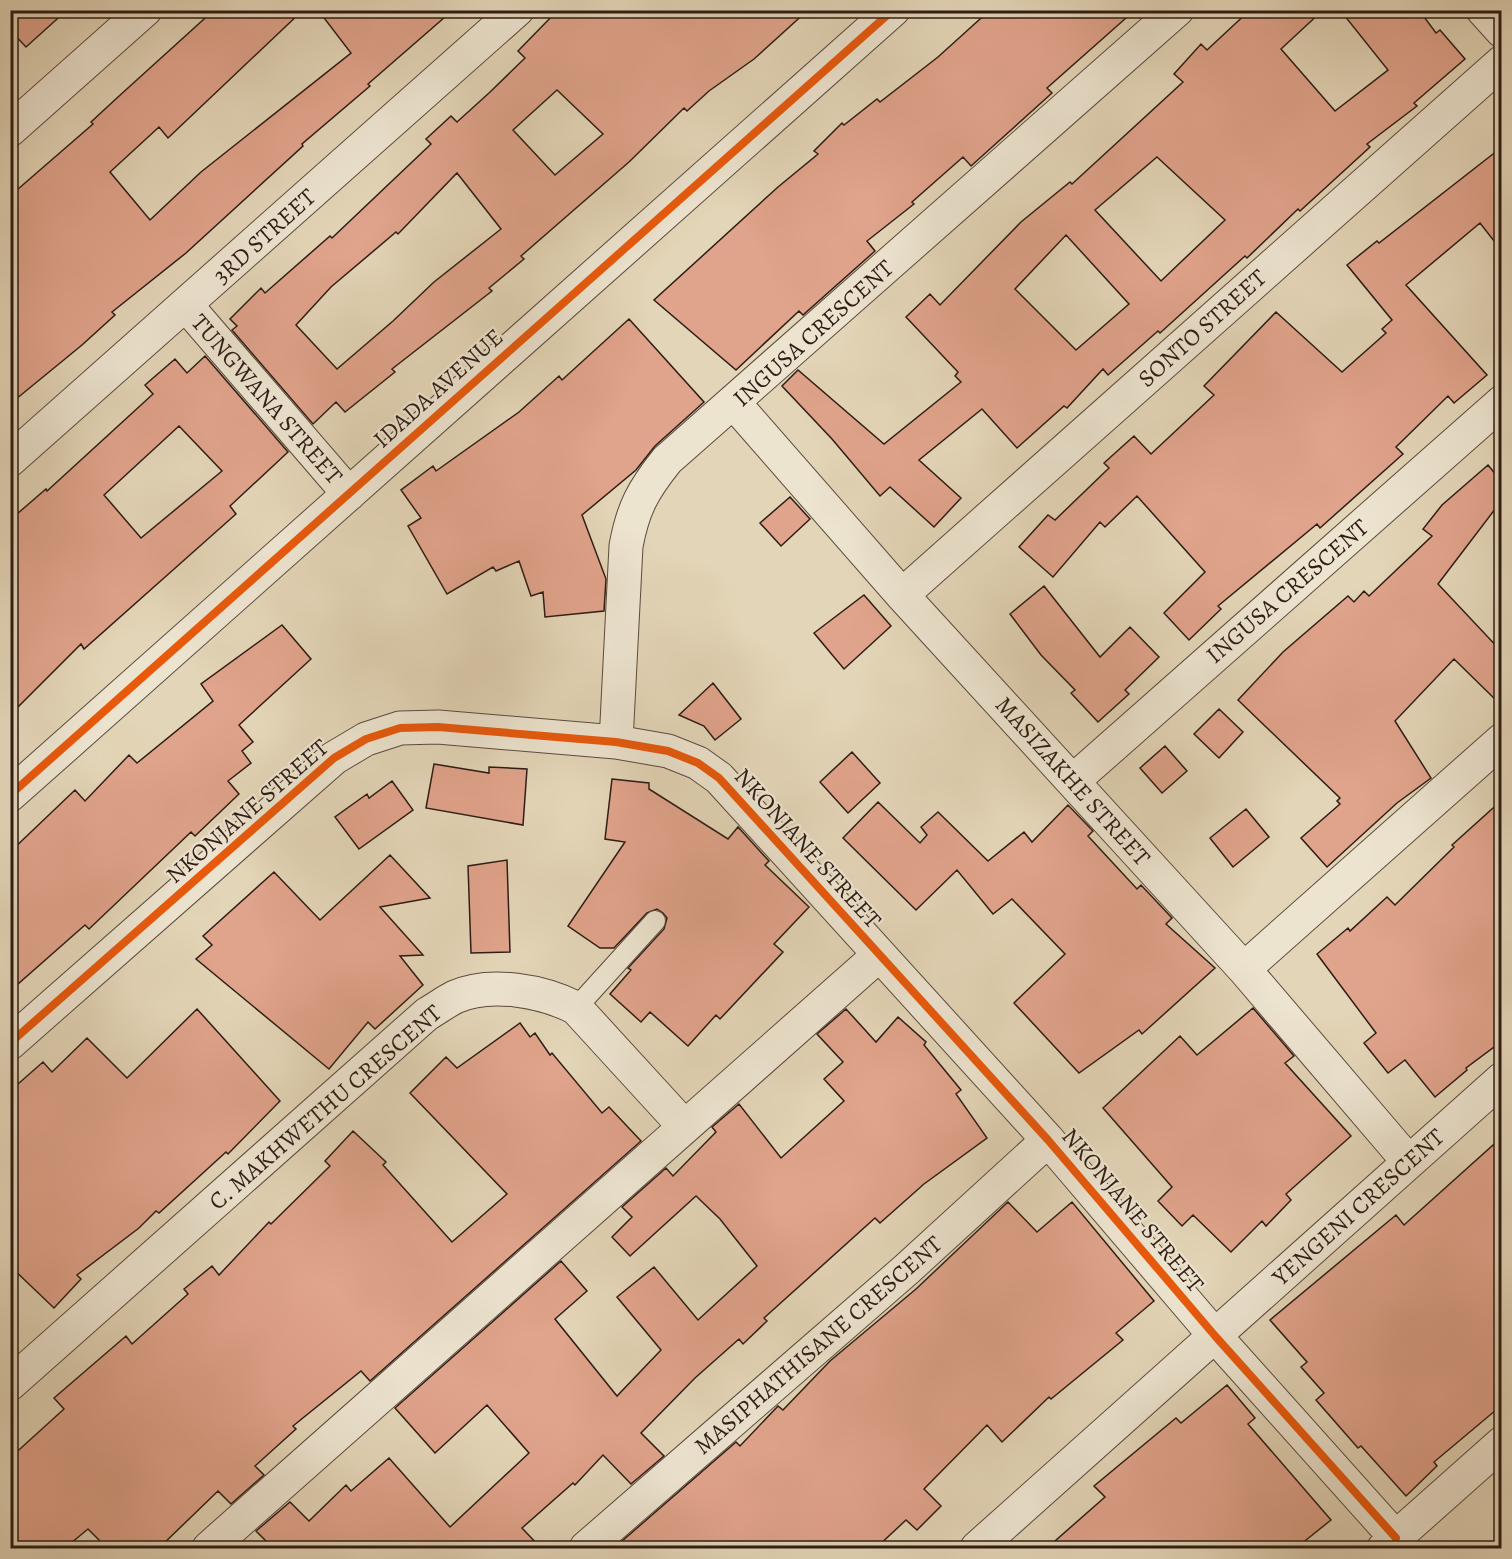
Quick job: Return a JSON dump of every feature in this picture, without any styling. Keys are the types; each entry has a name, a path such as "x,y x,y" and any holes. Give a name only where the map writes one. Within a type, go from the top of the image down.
{"street":[{"path":"10,130 145,10"},
{"name":"3RD STREET","path":"10,460 517,10"},
{"name":"IDADA AVENUE","path":"10,795 892,10"},
{"name":"INGUSA CRESCENT","path":"616,742 626,546 631,518 644,489 667,460 1177,10"},
{"path":"1483,10 1502,31"},
{"name":"SONTO STREET","path":"902,594 1502,62"},
{"name":"TUNGWANA STREET","path":"186,305 349,494"},
{"name":"INGUSA CRESCENT","path":"1073,781 1502,402"},
{"name":"MASIZAKHE STREET","path":"734,403 902,594 1244,969 1408,1161"},
{"name":"NKONJANE STREET","path":"10,1042 334,758 366,739 400,728 438,727 616,742 668,751 698,763 719,778 1048,1140 1390,1543"},
{"path":"1244,969 1502,740"},
{"path":"209,1548 879,955"},
{"name":"C. MAKHWETHU CRESCENT","path":"10,1384 427,1014 456,996 489,991 526,990 554,996 576,1008 684,1126"},
{"name":"YENGENI CRESCENT","path":"1216,1337 1408,1161 1502,1079"},
{"name":"MASIPHATHISANE CRESCENT","path":"586,1548 907,1269 1048,1140"},
{"path":"977,1548 1216,1337"},
{"path":"1390,1543 1502,1443"}],"lane":[{"path":"576,1008 655,921"}],"building":[{"path":"10,10 67,10 26,47 10,30"},
{"path":"214,10 303,10 168,138 159,127 110,172 150,220 201,172 351,53 318,10 453,10 302,144 303,146 186,253 112,312 115,315 82,345 10,404 10,196 93,124 91,122"},
{"path":"558,10 808,10 754,59 709,91 687,111 684,108 629,162 521,256 524,259 489,288 492,291 392,369 395,372 345,412 336,402 313,424 232,330 237,326 230,319 261,288 265,293 330,236 332,238 431,144 426,139 451,116 457,122 489,93 525,58 518,51","holes":["557,90 603,134 555,175 513,130","457,173 501,229 434,282 337,369 296,325 331,287 396,232 398,234"]},
{"path":"990,10 1135,10 1047,88 1052,93 971,166 963,157 912,202 914,204 867,241 875,251 803,315 799,311 736,370 654,300 778,187 818,154 814,151 842,123 844,125 877,99 880,102 938,57"},
{"path":"1250,10 1323,10 1281,49 1335,111 1388,70 1340,10 1419,10 1436,33 1440,30 1465,59 1414,103 1417,106 1367,144 1370,147 1300,211 1298,209 1247,258 1245,256 1160,333 1158,331 1108,375 1103,369 1067,408 1064,406 1017,448 982,409 919,460 961,498 934,527 890,487 880,496 832,439 782,386 798,370 884,444 961,382 955,376 958,372 906,317 930,294 940,305 1021,222 1070,182 1072,184 1183,82 1174,74 1201,44 1207,50","holes":["1157,157 1225,220 1161,281 1095,210","1066,235 1129,304 1076,350 1015,289"]},
{"path":"1502,147 1502,251 1480,223 1406,285 1487,375 1454,403 1448,396 1396,447 1403,454 1320,528 1317,524 1218,606 1221,609 1189,640 1164,613 1205,572 1137,496 1105,527 1100,522 1053,577 1019,547 1048,515 1055,520 1109,468 1104,463 1134,436 1151,454 1214,395 1204,386 1276,312 1342,372 1386,333 1382,329 1392,320 1347,265 1377,241 1379,243"},
{"path":"629,319 704,402 655,446 636,470 582,515 606,579 604,611 545,617 543,592 531,596 519,561 496,571 493,567 447,594 408,526 421,518 401,490 433,466 436,471 519,412 559,376 562,380"},
{"path":"205,356 288,452 230,506 236,514 84,649 81,644 10,715 10,520 46,489 47,491 153,394 145,385 175,359 187,373","holes":["179,426 222,471 141,538 104,495"]},
{"path":"1488,465 1502,482 1502,500 1438,584 1502,652 1502,706 1454,659 1395,721 1431,778 1397,803 1327,867 1301,838 1340,804 1337,801 1340,798 1238,700 1283,652 1348,596 1354,602 1364,591 1369,596 1432,536 1423,529 1442,505"},
{"path":"790,497 810,519 781,546 760,523"},
{"path":"1044,586 1100,657 1130,627 1159,657 1125,690 1129,694 1098,722 1071,693 1075,690 1041,655 1010,614"},
{"path":"864,595 891,626 844,669 814,633"},
{"path":"282,625 311,659 239,725 253,742 242,751 251,763 228,781 239,794 195,836 191,832 89,929 85,925 10,991 10,852 75,790 85,801 129,755 137,763 213,701 201,684"},
{"path":"713,683 741,719 715,740 704,726 679,715"},
{"path":"1219,709 1243,732 1219,758 1194,734"},
{"path":"1165,746 1187,771 1162,793 1140,768"},
{"path":"852,752 880,783 848,813 820,782"},
{"path":"434,764 489,773 489,767 527,769 523,825 426,808"},
{"path":"612,779 649,783 649,789 728,839 738,827 769,861 765,865 809,907 774,944 783,952 720,1019 716,1015 688,1046 650,1012 641,1022 610,994 631,970 628,968 664,929 667,918 663,913 657,909 647,913 614,948 600,948 568,926 625,842 605,839"},
{"path":"392,781 413,810 359,849 335,817 367,794 369,798"},
{"path":"1502,800 1502,1041 1466,1068 1467,1070 1435,1097 1405,1060 1388,1073 1364,1043 1376,1033 1317,954 1348,928 1350,931 1387,897 1395,905 1454,847 1452,845"},
{"path":"878,802 920,843 927,835 921,827 938,812 988,861 1024,832 1032,842 1068,805 1093,831 1088,836 1137,889 1141,885 1172,918 1166,924 1215,968 1142,1034 1139,1030 1079,1073 1014,1003 1065,954 1012,899 993,914 957,870 916,910 843,838"},
{"path":"1246,809 1269,837 1233,867 1210,838"},
{"path":"390,855 430,898 380,907 423,955 400,956 423,985 375,1029 368,1022 329,1069 196,959 212,945 203,936 274,872 320,920"},
{"path":"507,860 510,952 471,953 468,866"},
{"path":"1253,1008 1294,1056 1285,1063 1351,1136 1286,1194 1291,1200 1266,1226 1262,1221 1231,1252 1193,1215 1182,1226 1158,1201 1172,1187 1103,1108 1180,1036 1197,1055"},
{"path":"197,1009 280,1101 228,1154 226,1152 159,1213 156,1211 139,1228 77,1275 81,1279 54,1308 10,1266 10,1091 43,1062 52,1072 87,1038 127,1078"},
{"path":"846,1009 876,1042 898,1017 926,1042 924,1045 961,1090 956,1094 987,1138 924,1184 880,1223 875,1218 764,1318 767,1321 743,1344 739,1339 695,1378 641,1433 664,1456 631,1484 603,1455 575,1485 573,1483 522,1528 541,1548 273,1548 256,1531 290,1502 309,1521 346,1485 351,1491 389,1458 450,1527 529,1453 487,1405 435,1453 395,1408 561,1261 587,1291 555,1319 617,1396 661,1350 617,1297 654,1267 698,1320 757,1266 720,1219 696,1196 630,1256 612,1237 632,1217 622,1207 666,1168 673,1176 716,1132 712,1127 739,1104 781,1158 844,1101 824,1079 843,1062 817,1034"},
{"path":"520,1023 530,1037 535,1033 550,1055 552,1053 602,1113 609,1107 641,1141 370,1381 361,1371 293,1426 296,1429 255,1466 264,1475 231,1504 218,1491 159,1548 107,1548 88,1529 65,1548 24,1548 10,1535 10,1458 64,1409 54,1398 126,1336 132,1344 188,1294 184,1289 212,1266 219,1275 269,1222 271,1224 330,1166 325,1161 353,1131 386,1162 383,1165 452,1242 507,1194 410,1093 446,1057 457,1068"},
{"path":"1502,1137 1502,1405 1434,1462 1437,1466 1406,1496 1361,1446 1358,1448 1316,1400 1324,1393 1301,1367 1307,1362 1270,1320 1396,1215 1404,1225"},
{"path":"1008,1202 1037,1232 1072,1202 1154,1301 1116,1333 1123,1340 1051,1399 1049,1397 1002,1442 987,1425 924,1489 941,1506 917,1530 906,1520 876,1548 614,1548 736,1442 740,1446 778,1406 783,1410 830,1361 916,1289"},
{"path":"1227,1385 1255,1418 1248,1424 1331,1520 1296,1548 1047,1548 1105,1497 1094,1486 1176,1418 1181,1423"}],"cycle path":[{"path":"10,795 893,10"},
{"path":"10,1043 334,758 366,739 400,728 438,727 616,742 668,751 698,763 719,778 1048,1140 1216,1337 1396,1538"}]}
